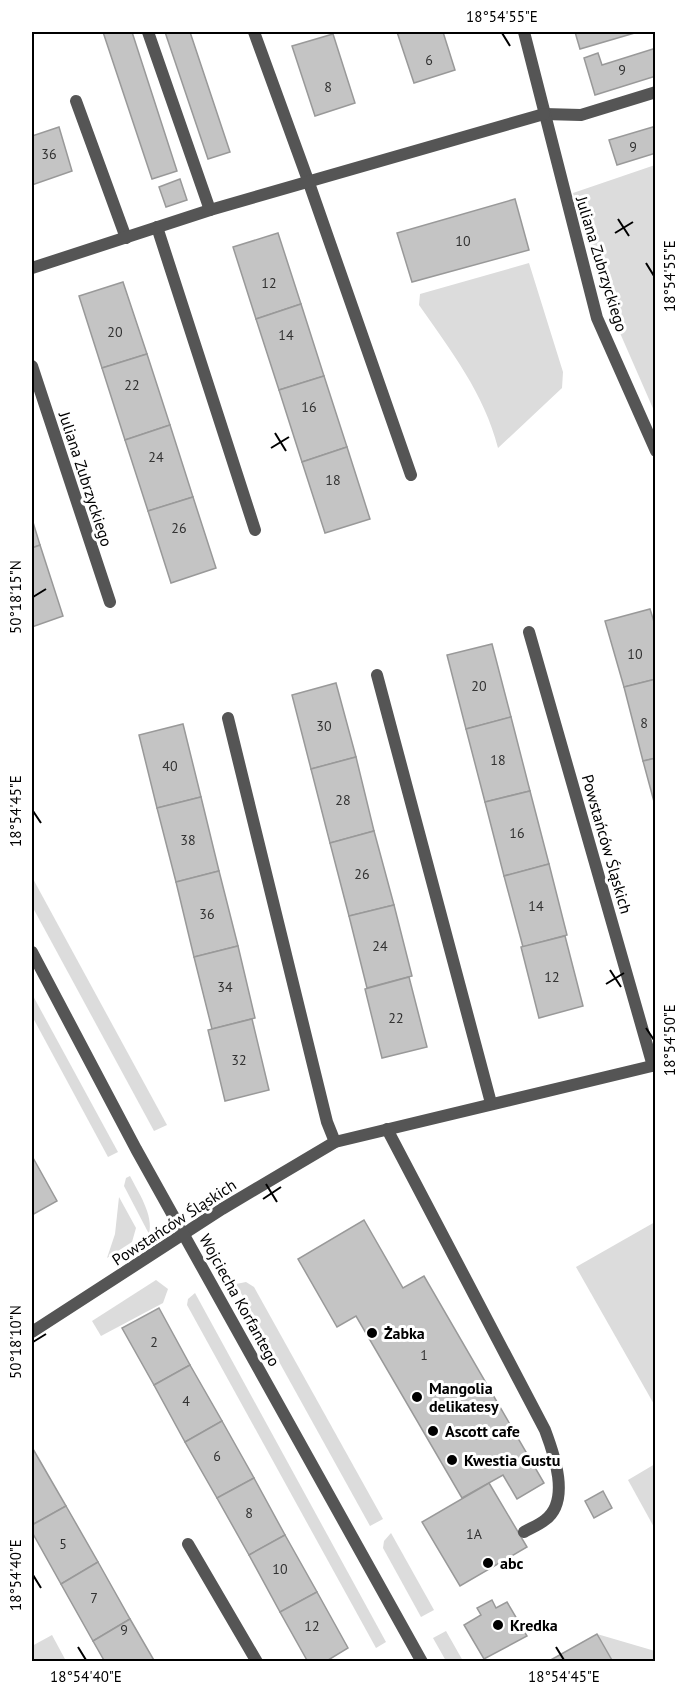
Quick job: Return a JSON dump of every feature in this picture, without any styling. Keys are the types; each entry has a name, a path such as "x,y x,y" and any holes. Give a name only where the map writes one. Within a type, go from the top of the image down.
{"street":[{"path":"148,32 210,210"},
{"path":"254,32 411,475"},
{"name":"Juliana Zubrzyckiego","path":"526,33 544,114 597,318 656,451"},
{"path":"32,268 210,210 544,114 581,116 656,92"},
{"path":"76,101 126,237"},
{"path":"157,227 255,530"},
{"name":"Juliana Zubrzyckiego","path":"32,366 110,602"},
{"name":"Powstańców Śląskich","path":"32,1332 335,1142 654,1065 529,632"},
{"path":"377,675 491,1103"},
{"path":"228,718 327,1122 335,1142"},
{"name":"Wojciecha Korfantego","path":"32,952 184,1235 423,1662"},
{"path":"387,1129 545,1430 554,1456 558,1485 556,1506 547,1519 524,1532"},
{"path":"188,1544 257,1662"}],"shaded area":[{"path":"656,165 655,413 613,317 573,193"},
{"path":"529,263 563,372 562,388 498,448 492,428 475,391 419,305 420,294"},
{"path":"32,877 167,1125 154,1131 32,906"},
{"path":"32,994 118,1152 108,1157 32,1016"},
{"path":"130,1176 147,1212 149,1234 124,1186 126,1178"},
{"path":"119,1197 136,1228 132,1242 107,1258 115,1234"},
{"path":"655,1222 655,1406 576,1267"},
{"path":"156,1280 168,1289 163,1303 101,1336 92,1321"},
{"path":"246,1282 254,1287 383,1519 370,1526 236,1284"},
{"path":"195,1293 386,1642 376,1648 187,1305 188,1299"},
{"path":"655,1464 655,1529 628,1480"},
{"path":"391,1533 434,1610 421,1617 383,1548 384,1541"},
{"path":"446,1631 463,1661 446,1661 433,1638"},
{"path":"597,1634 655,1651 655,1661 613,1661"},
{"path":"52,1635 66,1661 32,1661 32,1646"}],"building":[{"path":"103,32 132,32 177,171 152,179"},
{"path":"165,32 190,32 230,152 208,159"},
{"path":"397,32 443,32 455,70 414,83"},
{"path":"575,32 638,32 580,49"},
{"path":"333,34 355,103 315,116 292,46"},
{"path":"656,48 656,76 595,95 584,58 598,53 602,65"},
{"path":"656,126 656,153 617,165 609,140"},
{"path":"59,127 72,171 32,185 32,136"},
{"path":"180,179 187,200 166,207 159,187"},
{"path":"515,199 529,250 412,282 397,233"},
{"path":"278,233 301,304 256,319 233,247"},
{"path":"123,282 147,354 102,368 79,296"},
{"path":"301,304 324,376 279,390 256,319"},
{"path":"147,354 170,425 125,440 102,368"},
{"path":"324,376 347,447 302,462 279,390"},
{"path":"170,425 193,497 148,511 125,440"},
{"path":"347,447 370,519 325,533 302,462"},
{"path":"193,497 216,568 171,583 148,511"},
{"path":"32,519 40,545 32,548"},
{"path":"40,545 63,616 32,627 32,548"},
{"path":"650,609 656,628 656,679 624,687 605,621"},
{"path":"492,644 511,717 466,729 447,655"},
{"path":"656,679 656,758 643,761 624,687"},
{"path":"336,683 356,757 311,769 292,695"},
{"path":"511,717 530,791 485,802 466,729"},
{"path":"183,724 201,797 157,808 139,735"},
{"path":"356,757 374,831 330,843 311,769"},
{"path":"656,758 656,809 643,761"},
{"path":"530,791 549,864 504,876 485,802"},
{"path":"201,797 219,871 176,882 157,808"},
{"path":"374,831 394,905 349,916 330,843"},
{"path":"549,864 567,935 523,947 504,876"},
{"path":"219,871 238,946 194,957 176,882"},
{"path":"394,905 412,976 367,988 349,916"},
{"path":"565,936 583,1006 539,1018 521,947"},
{"path":"238,946 255,1018 212,1029 194,957"},
{"path":"409,977 427,1047 382,1058 365,989"},
{"path":"252,1019 269,1090 225,1101 208,1030"},
{"path":"32,1156 57,1201 32,1215"},
{"path":"364,1220 403,1288 424,1276 544,1483 517,1499 503,1475 462,1498 356,1316 337,1327 298,1259"},
{"path":"159,1308 190,1365 154,1385 122,1328"},
{"path":"190,1365 222,1421 185,1442 154,1385"},
{"path":"222,1421 254,1478 217,1498 185,1442"},
{"path":"32,1450 66,1506 32,1525"},
{"path":"254,1478 285,1535 249,1555 217,1498"},
{"path":"489,1483 527,1547 460,1586 422,1522"},
{"path":"603,1491 612,1508 594,1518 585,1501"},
{"path":"66,1506 98,1562 61,1584 32,1532 32,1525"},
{"path":"285,1535 317,1592 280,1612 249,1555"},
{"path":"98,1562 130,1619 93,1641 61,1584"},
{"path":"317,1592 348,1648 325,1662 308,1662 280,1612"},
{"path":"492,1600 496,1608 507,1602 527,1636 484,1659 464,1625 481,1615 477,1608"},
{"path":"130,1619 155,1662 105,1662 93,1641"},
{"path":"597,1634 613,1662 547,1662"}],"place":[{"name":"Żabka","path":"372,1333"},
{"name":"Mangolia delikatesy","path":"417,1397"},
{"name":"Ascott cafe","path":"433,1431"},
{"name":"Kwestia Gustu","path":"452,1460"},
{"name":"abc","path":"488,1563"},
{"name":"Kredka","path":"498,1625"}]}
